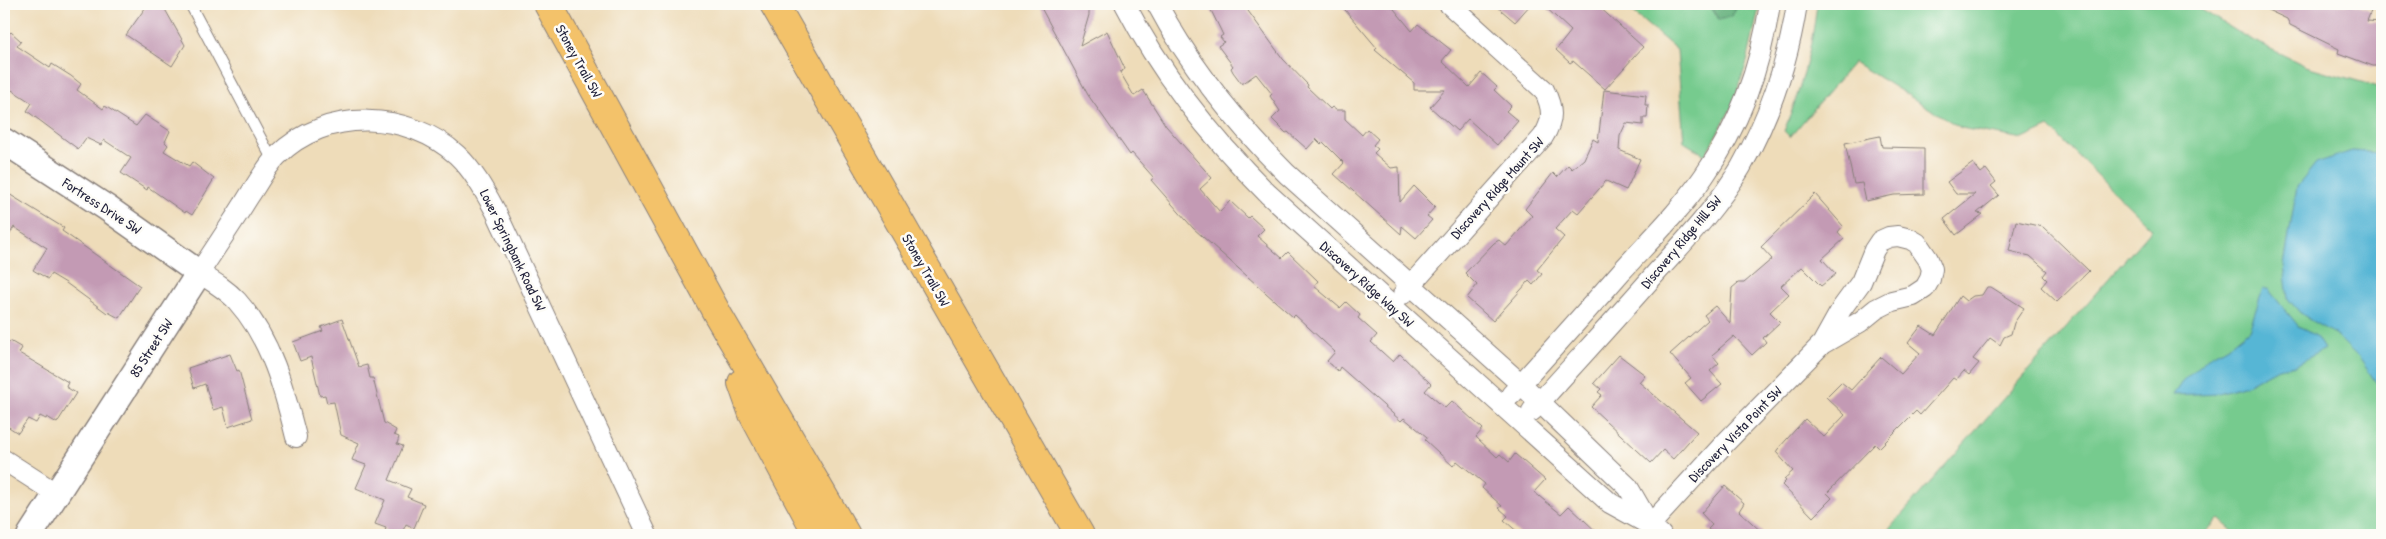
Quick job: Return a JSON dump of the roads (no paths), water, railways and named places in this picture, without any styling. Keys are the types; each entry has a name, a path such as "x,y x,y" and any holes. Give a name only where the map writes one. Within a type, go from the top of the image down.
{"highway":[{"name":"Stoney Trail SW","path":"548,4 718,315 846,535"},
{"name":"Stoney Trail SW","path":"774,4 1080,535"},
{"path":"718,315 753,414 818,535"}],"street":[{"name":"Discovery Ridge Way SW","path":"1125,4 1166,74 1195,114 1220,144 1268,194 1610,503 1656,530"},
{"name":"Discovery Ridge Way SW","path":"1157,4 1193,66 1255,143 1540,402 1628,488 1656,530"},
{"name":"Discovery Ridge Mount SW","path":"1392,306 1550,127 1552,113 1550,101 1544,90 1449,4"},
{"name":"Discovery Ridge Hill SW","path":"1502,405 1674,213 1704,176 1737,117 1753,79 1765,40 1770,4"},
{"name":"Discovery Ridge Hill SW","path":"1522,422 1706,217 1740,168 1764,121 1783,72 1791,43 1797,4"},
{"path":"1195,114 1217,97"},
{"name":"Lower Springbank Road SW","path":"272,161 291,144 320,129 364,120 380,121 414,128 445,145 458,156 480,183 496,212 647,535"},
{"name":"Fortress Drive SW","path":"4,141 107,208 200,273"},
{"name":"85 Street SW","path":"30,535 272,161"},
{"name":"Discovery Vista Point SW","path":"1656,530 1719,450 1822,344 1842,308 1862,282 1874,250 1880,241 1898,236 1910,238 1917,243 1928,259 1932,269 1930,279 1925,288 1913,296 1892,301 1876,309 1860,322 1822,344"},
{"path":"200,273 236,300 254,324 283,385 296,437"},
{"path":"4,460 57,494"}],"lane":[{"path":"190,4 272,161"}],"water":[{"path":"2352,151 2382,153 2382,391 2360,359 2336,335 2303,316 2288,299 2284,265 2297,187 2316,163"},
{"path":"2263,289 2268,289 2300,328 2315,335 2324,349 2296,365 2278,368 2249,384 2219,393 2173,395 2184,379 2210,356 2233,343 2249,330"}]}
